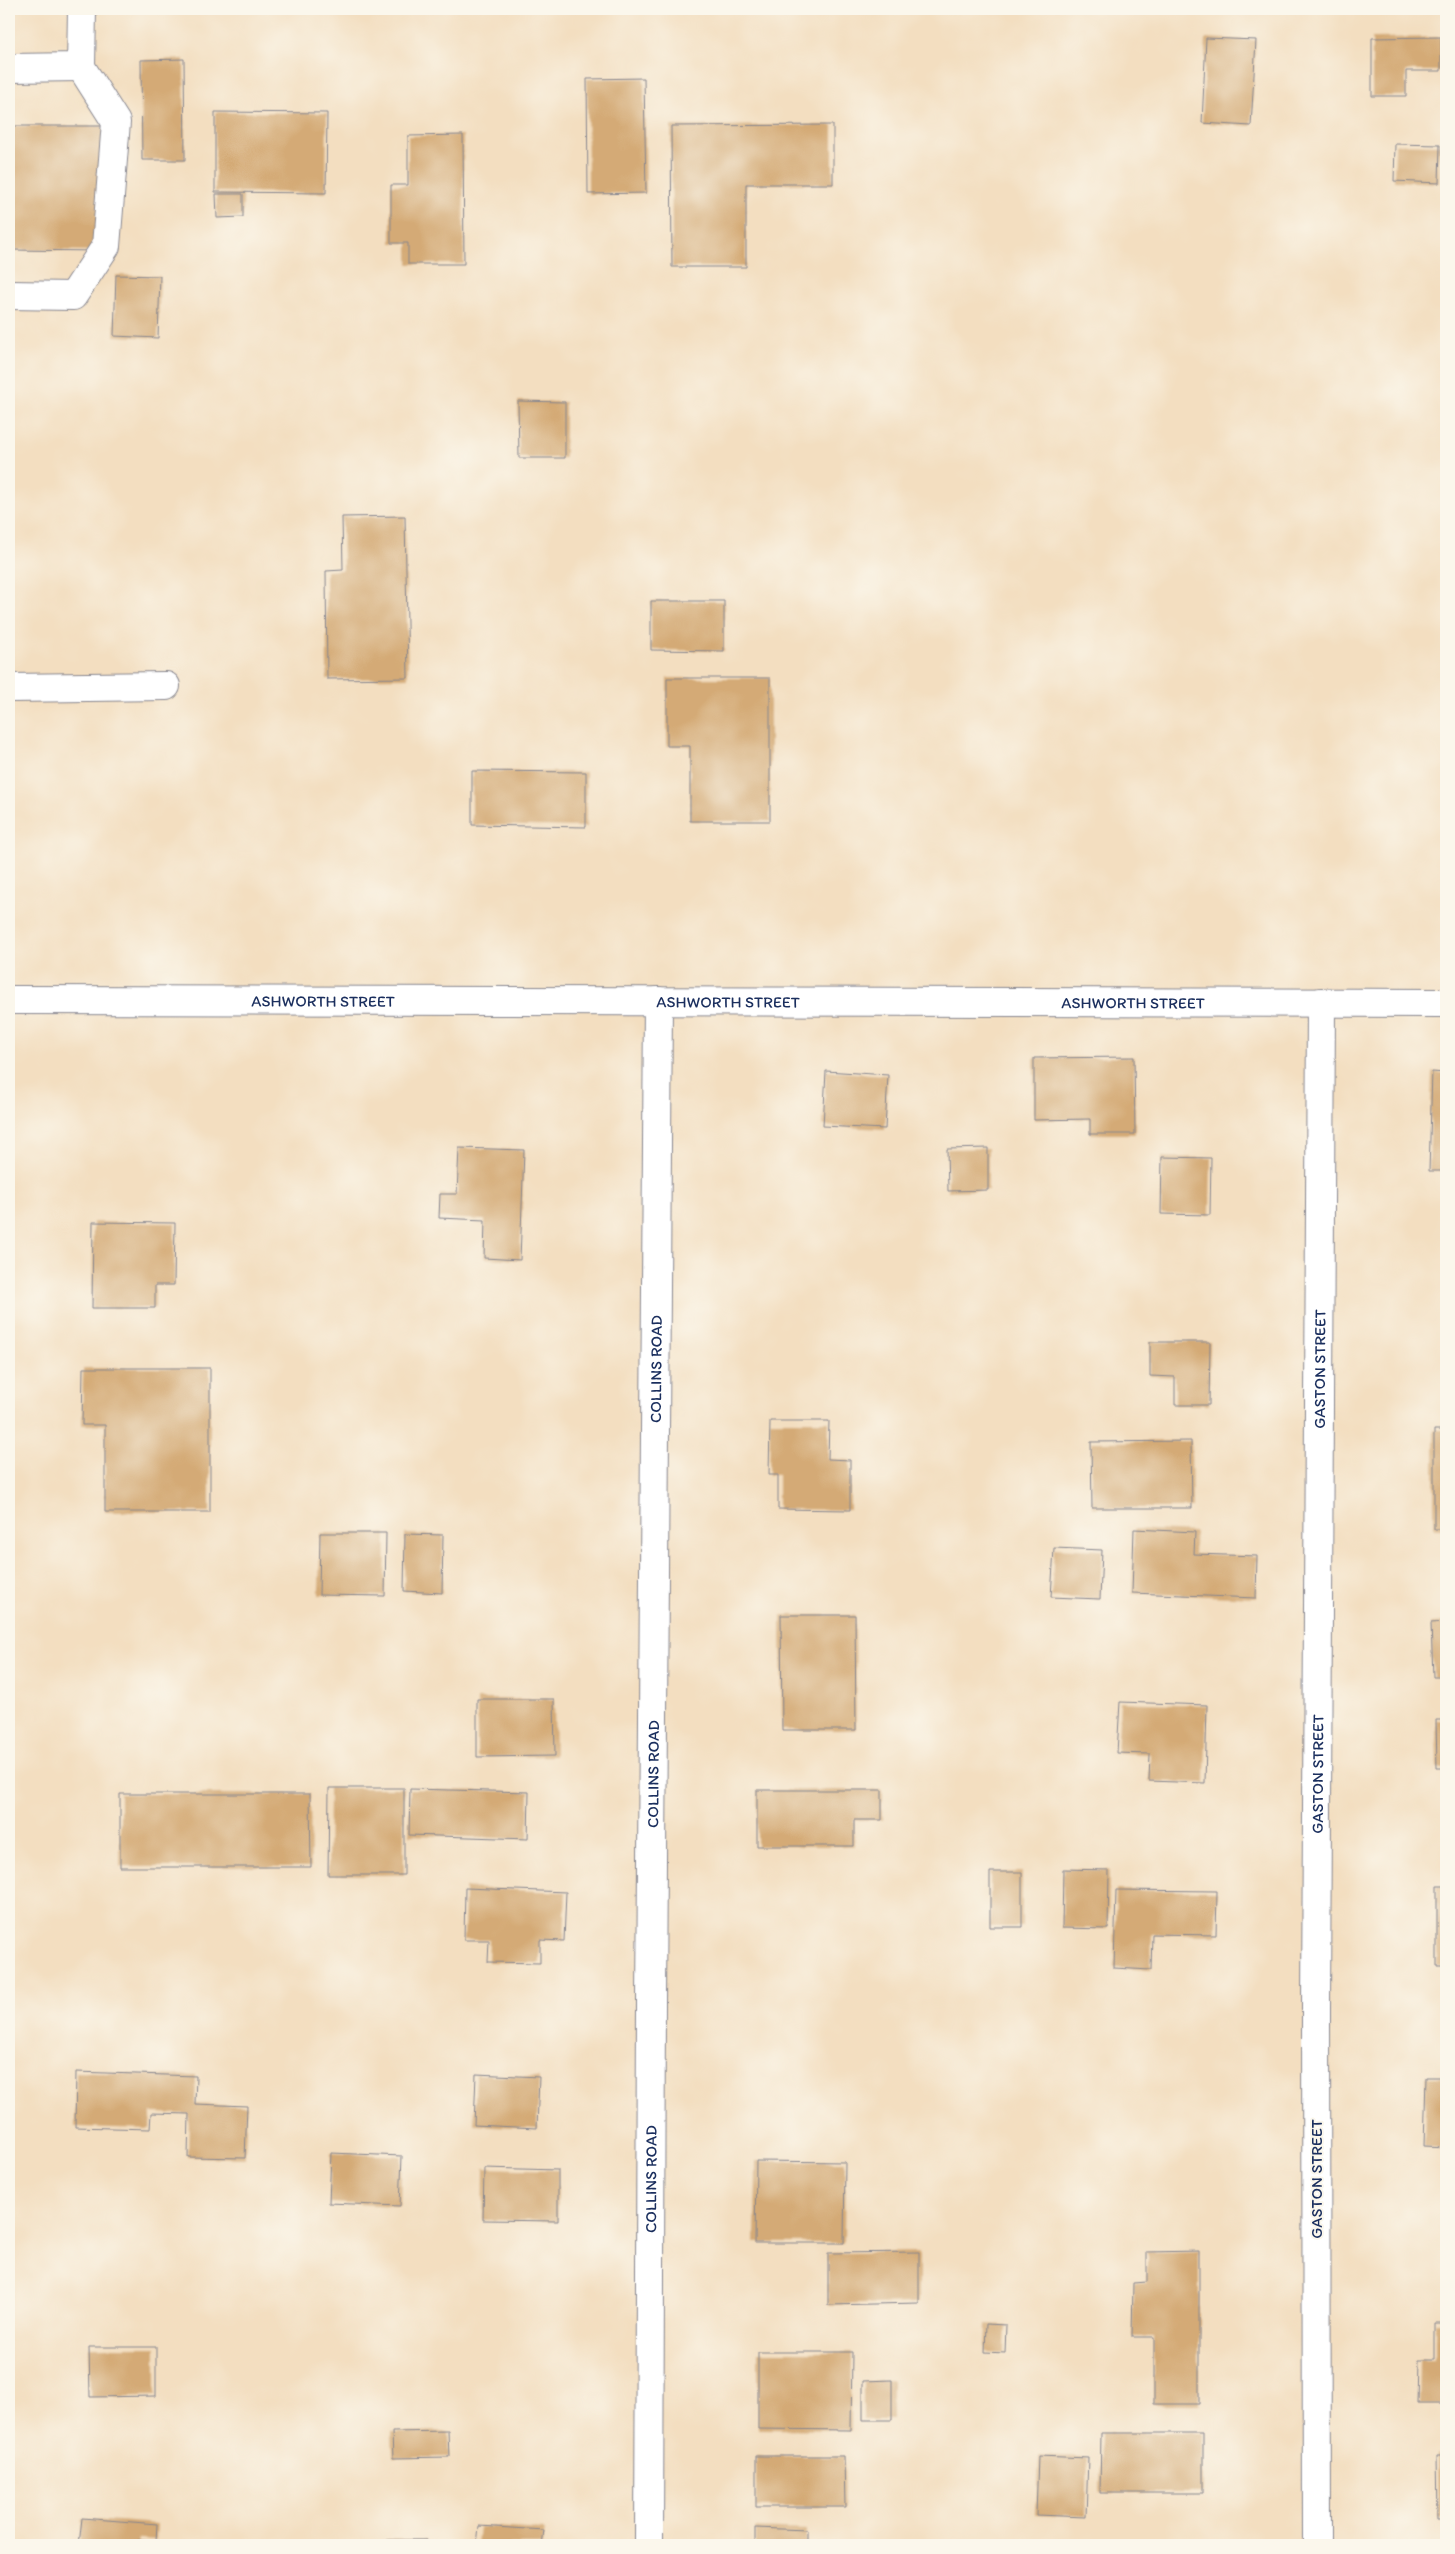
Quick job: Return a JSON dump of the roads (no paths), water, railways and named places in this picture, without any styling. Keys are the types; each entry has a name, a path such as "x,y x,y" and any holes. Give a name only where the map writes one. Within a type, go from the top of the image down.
{"street":[{"path":"9,296 73,296 106,246 116,122 81,67 82,9"},
{"path":"9,68 81,67"},
{"path":"9,688 166,686"},
{"name":"ASHWORTH STREET","path":"9,1000 1446,1003"},
{"name":"COLLINS ROAD","path":"650,2545 651,2004 658,1001"},
{"name":"GASTON STREET","path":"1317,2545 1316,2010 1321,1002"}]}
